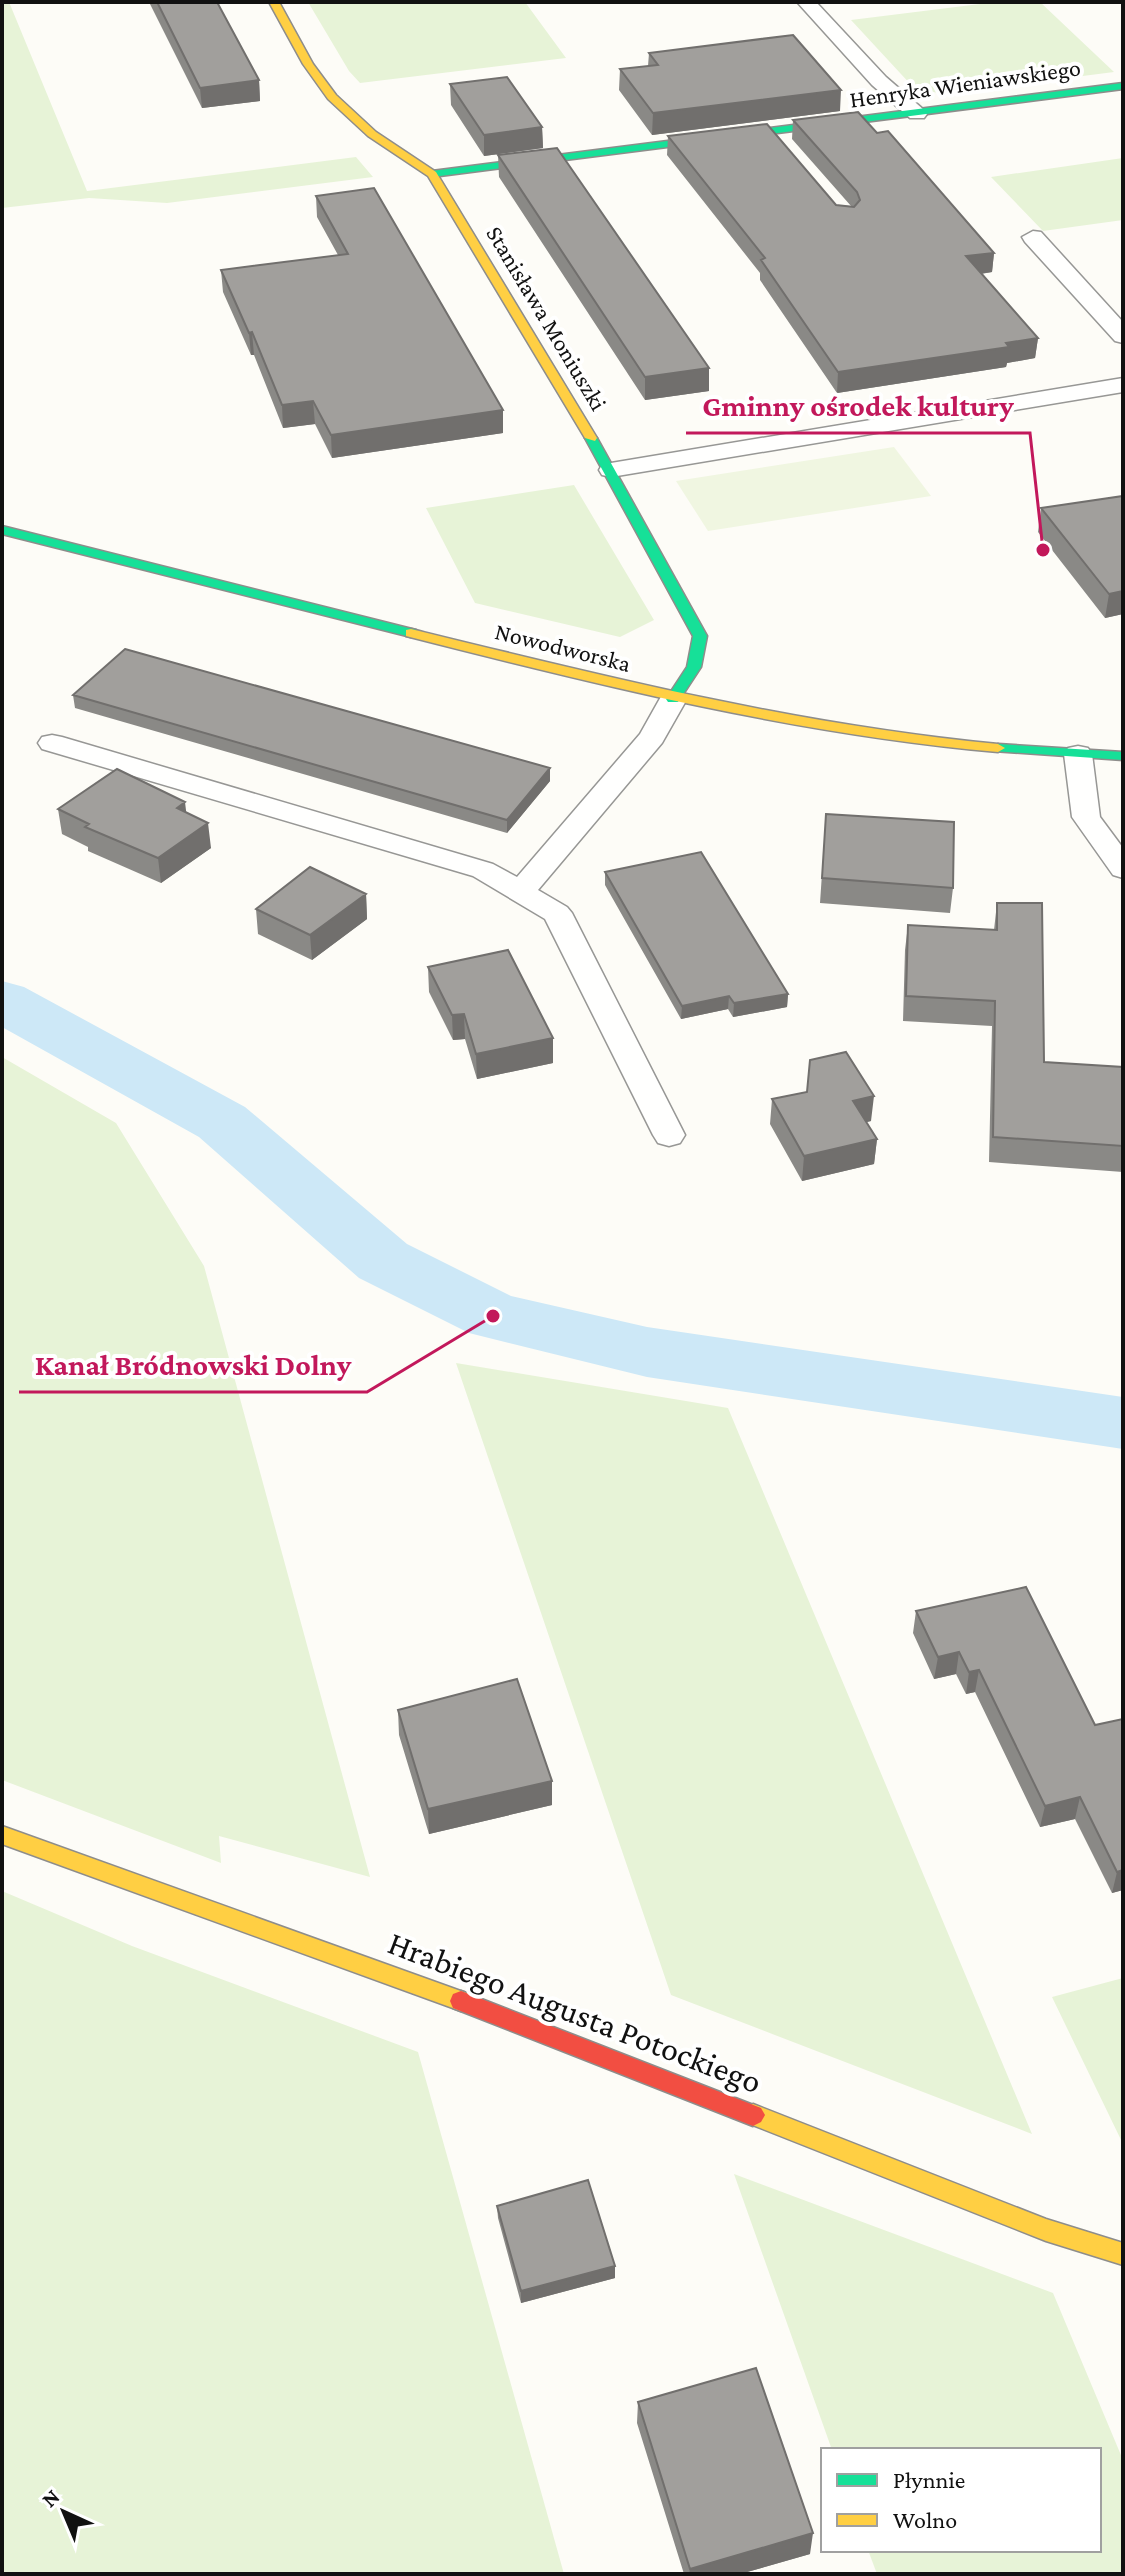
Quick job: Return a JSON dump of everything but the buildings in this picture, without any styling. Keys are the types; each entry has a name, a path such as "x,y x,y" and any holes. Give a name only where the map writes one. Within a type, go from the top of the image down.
{"street":[{"name":"Stanisława Moniuszki","path":"274,2 321,83 384,144 432,174 611,470 700,636 694,667 673,699"},
{"name":"Henryka Wieniawskiego","path":"432,174 777,139 917,114 1123,86"},
{"name":"Nowodworska","path":"2,530 673,699 823,726 1078,754 1123,756"},
{"name":"Hrabiego Augusta Potockiego","path":"2,1835 428,1988 1046,2230 1123,2254"}],"lane":[{"path":"806,2 879,81 917,114"},
{"path":"1033,237 1123,336"},
{"path":"611,470 1123,385"},
{"path":"521,891 652,737 673,699"},
{"path":"52,743 483,870 557,913 669,1135"},
{"path":"1078,754 1086,817 1123,869"}],"green space":[{"path":"2,2 9,2 87,191 356,157 373,177 167,203 89,198 2,208"},
{"path":"308,2 525,2 566,58 360,83 349,71"},
{"path":"996,2 1040,2 1114,72 942,94 913,87 851,20"},
{"path":"1123,158 1123,220 1043,231 991,177"},
{"path":"894,447 931,496 708,531 676,481"},
{"path":"574,485 654,620 620,637 475,603 426,508"},
{"path":"2,1057 116,1123 204,1266 370,1877 219,1836 221,1863 2,1780"},
{"path":"456,1363 728,1408 1032,2134 671,1995"},
{"path":"2,1891 132,1946 418,2052 564,2574 2,2574"},
{"path":"1123,1978 1123,2144 1052,1997"},
{"path":"734,2174 1053,2293 1123,2460 1123,2574 877,2574 869,2552 1101,2552 1101,2448 831,2448"}],"waterway":[{"path":"2,1001 222,1122 383,1261 493,1316 647,1352 1123,1423"}],"traffic: fast":[{"path":"432,174 1123,86"},
{"path":"591,438 700,636 694,667 673,699"},
{"path":"2,530 411,633"},
{"path":"998,748 1123,756"}],"traffic: slow":[{"path":"274,2 308,64 332,97 372,134 432,174 591,438"},
{"path":"411,633 702,704 849,731 998,748"},
{"path":"2,1835 461,2001"},
{"path":"753,2115 1046,2230 1123,2254"}],"traffic: jam":[{"path":"461,2001 753,2115"}],"place":[{"name":"Gminny ośrodek kultury","path":"1043,550"},
{"name":"Kanał Bródnowski Dolny","path":"493,1316"}]}
